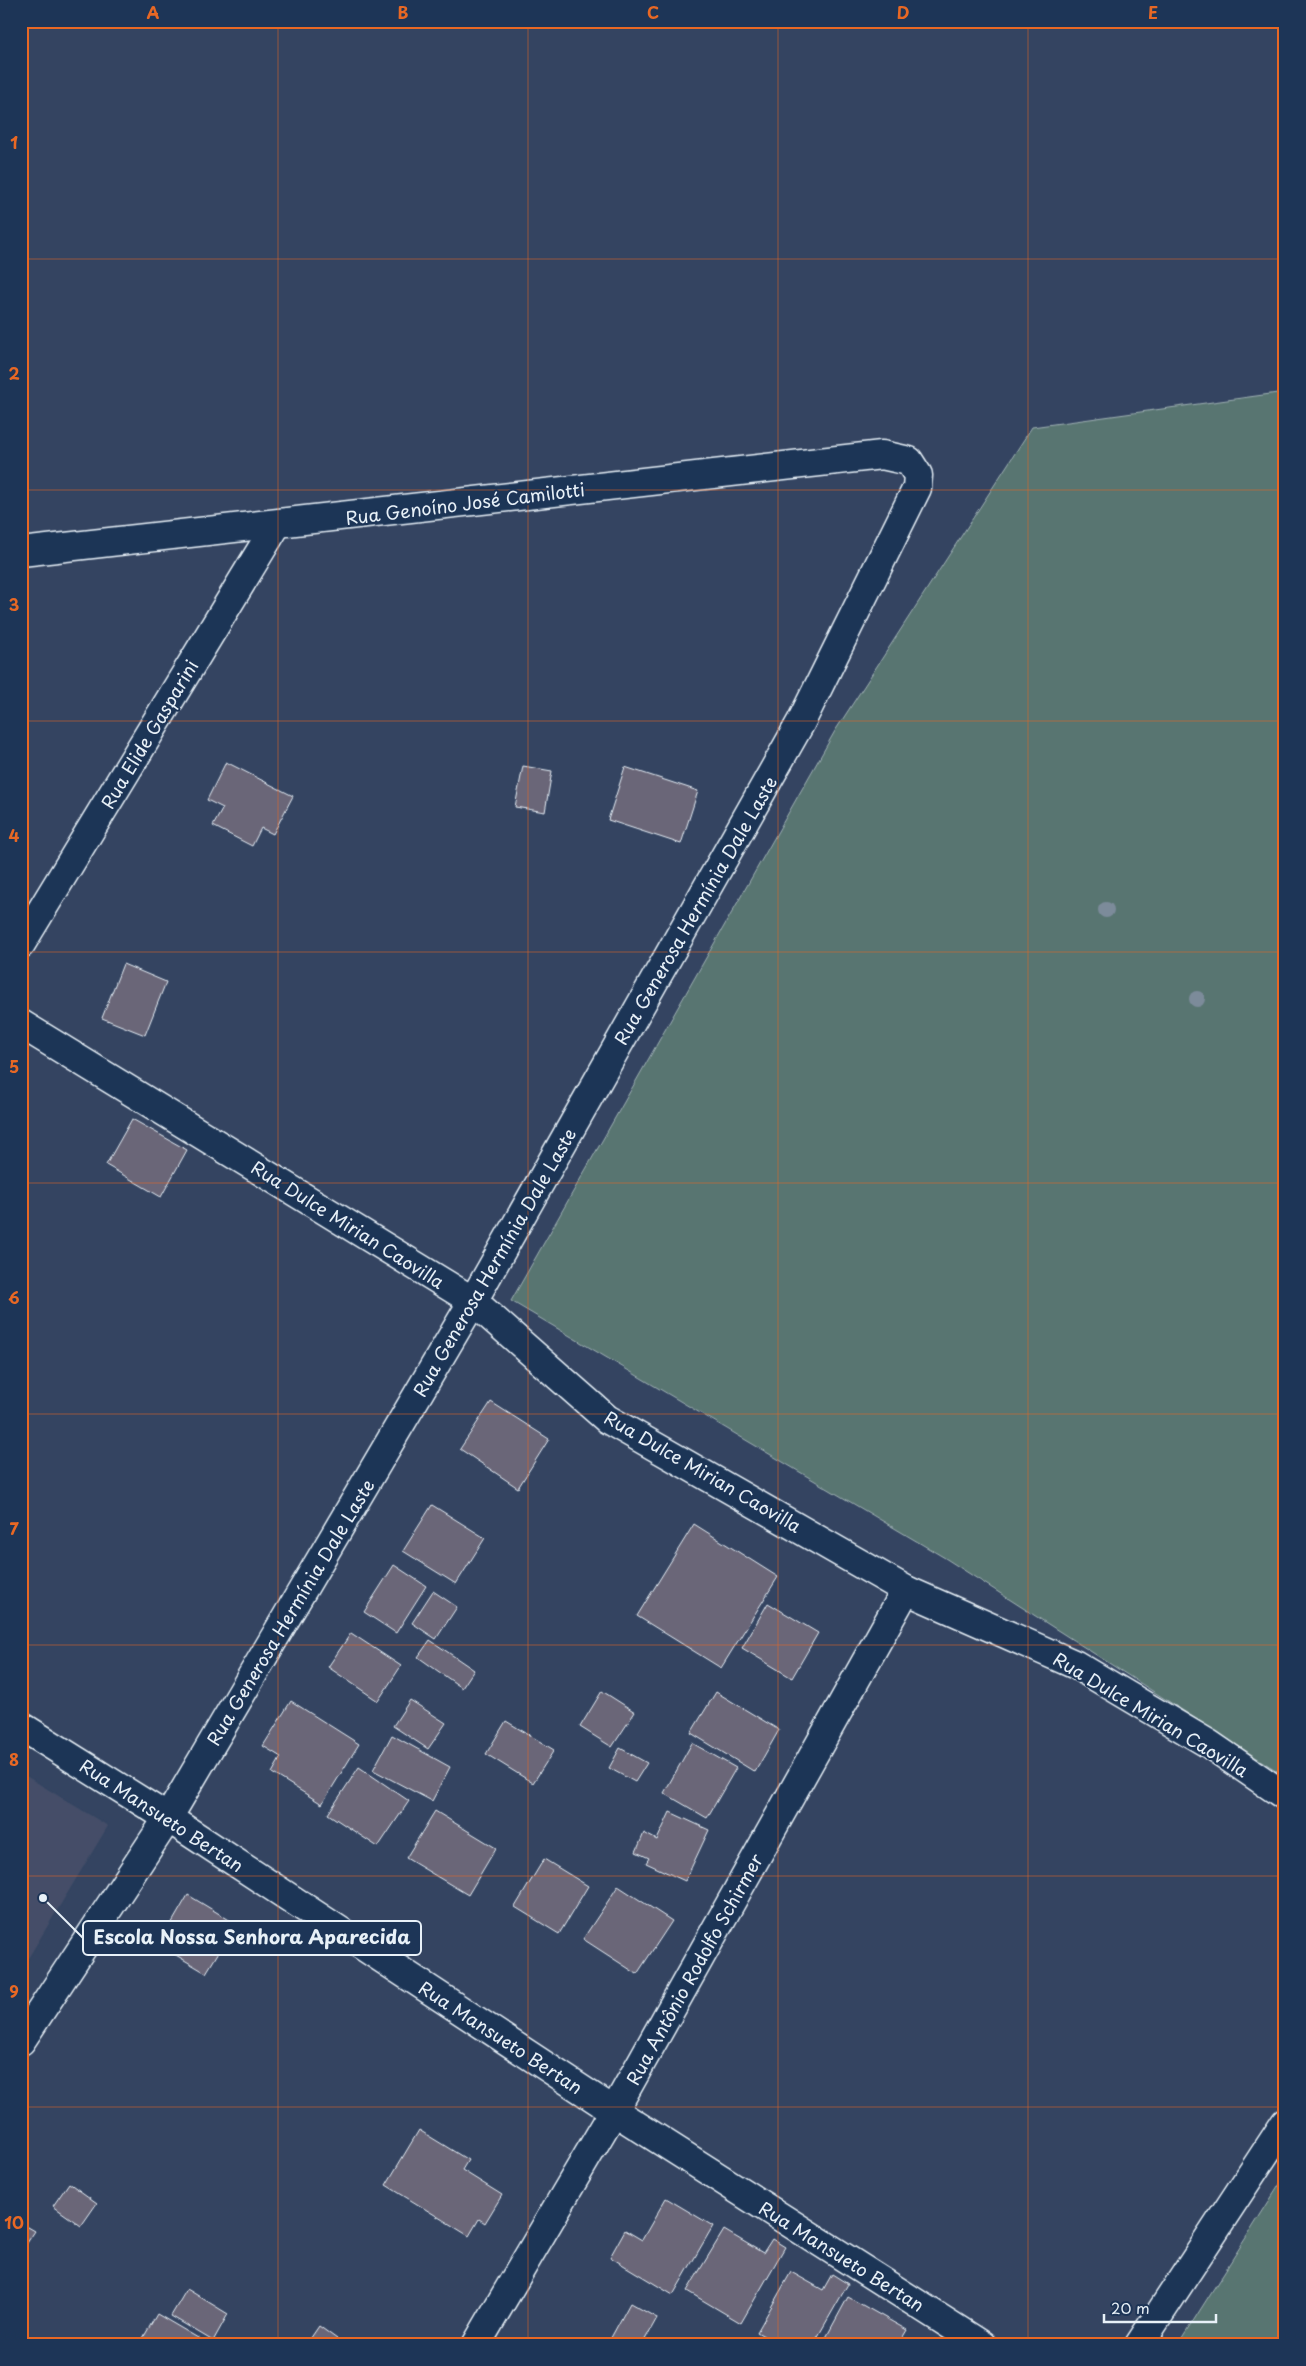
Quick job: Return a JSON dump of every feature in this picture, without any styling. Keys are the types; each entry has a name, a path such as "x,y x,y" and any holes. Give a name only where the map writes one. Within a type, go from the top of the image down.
{"street":[{"name":"Rua Genoíno José Camilotti","path":"21,552 882,455 908,461"},
{"name":"Rua Generosa Hermínia Dale Laste","path":"21,2041 168,1818 473,1301 801,722 918,488 918,475 908,461"},
{"name":"Rua Elide Gasparini","path":"21,944 277,524"},
{"name":"Rua Dulce Mirian Caovilla","path":"21,1024 473,1301 607,1418 906,1590 1076,1665 1209,1744 1285,1796"},
{"name":"Rua Antônio Rodolfo Schirmer","path":"476,2345 614,2111 906,1590"},
{"name":"Rua Mansueto Bertan","path":"21,1726 168,1818 614,2111 982,2345"},
{"path":"1139,2345 1285,2123"}],"shaded area":[{"path":"21,1773 108,1826 21,1970"}],"green space":[{"path":"1285,392 1285,1776 945,1558 511,1301 835,731 1032,427"},
{"path":"1285,2176 1285,2345 1178,2345"}],"building":[{"path":"226,762 293,796 273,834 261,828 252,846 213,826 223,808 207,800"},
{"path":"523,766 552,771 545,812 515,807"},
{"path":"625,767 698,791 681,844 608,820"},
{"path":"123,964 166,982 145,1035 102,1018"},
{"path":"132,1119 187,1150 161,1197 106,1165"},
{"path":"491,1402 549,1439 518,1488 460,1449"},
{"path":"432,1505 485,1538 456,1584 403,1551"},
{"path":"694,1524 778,1577 721,1668 637,1616"},
{"path":"394,1565 426,1586 396,1633 364,1612"},
{"path":"433,1591 457,1607 436,1639 412,1623"},
{"path":"768,1603 818,1633 792,1678 742,1648"},
{"path":"351,1633 401,1666 378,1701 328,1667"},
{"path":"430,1640 474,1670 462,1688 418,1657"},
{"path":"602,1691 635,1712 612,1747 580,1727"},
{"path":"716,1692 779,1730 755,1772 691,1733"},
{"path":"410,1700 446,1723 428,1749 393,1726"},
{"path":"291,1701 359,1744 322,1804 272,1773 281,1757 263,1746"},
{"path":"506,1721 554,1750 533,1783 486,1754"},
{"path":"392,1735 450,1767 432,1801 373,1770"},
{"path":"692,1743 736,1768 707,1818 664,1793"},
{"path":"620,1748 647,1763 635,1782 609,1768"},
{"path":"359,1767 409,1801 378,1847 328,1814"},
{"path":"435,1811 496,1848 468,1895 406,1858"},
{"path":"670,1812 709,1830 685,1881 646,1863 649,1858 636,1852 644,1833 657,1840"},
{"path":"544,1859 588,1886 559,1934 515,1907"},
{"path":"618,1886 672,1921 637,1974 583,1939"},
{"path":"188,1895 236,1924 206,1973 159,1945"},
{"path":"419,2130 468,2160 462,2170 502,2195 485,2223 479,2219 469,2236 386,2185"},
{"path":"69,2183 97,2203 81,2226 53,2206"},
{"path":"666,2198 713,2226 673,2295 610,2257 625,2230 642,2240"},
{"path":"21,2223 35,2231 21,2252"},
{"path":"724,2230 763,2253 772,2239 785,2247 741,2323 687,2291"},
{"path":"791,2272 823,2290 832,2274 848,2284 813,2345 779,2345 757,2332"},
{"path":"187,2289 228,2314 213,2341 171,2316"},
{"path":"848,2297 907,2330 898,2345 822,2345"},
{"path":"630,2303 657,2318 642,2345 607,2345"},
{"path":"157,2314 210,2345 139,2345"},
{"path":"319,2326 337,2339 333,2345 306,2345"}],"place":[{"name":"Escola Nossa Senhora Aparecida","path":"43,1898"}]}
